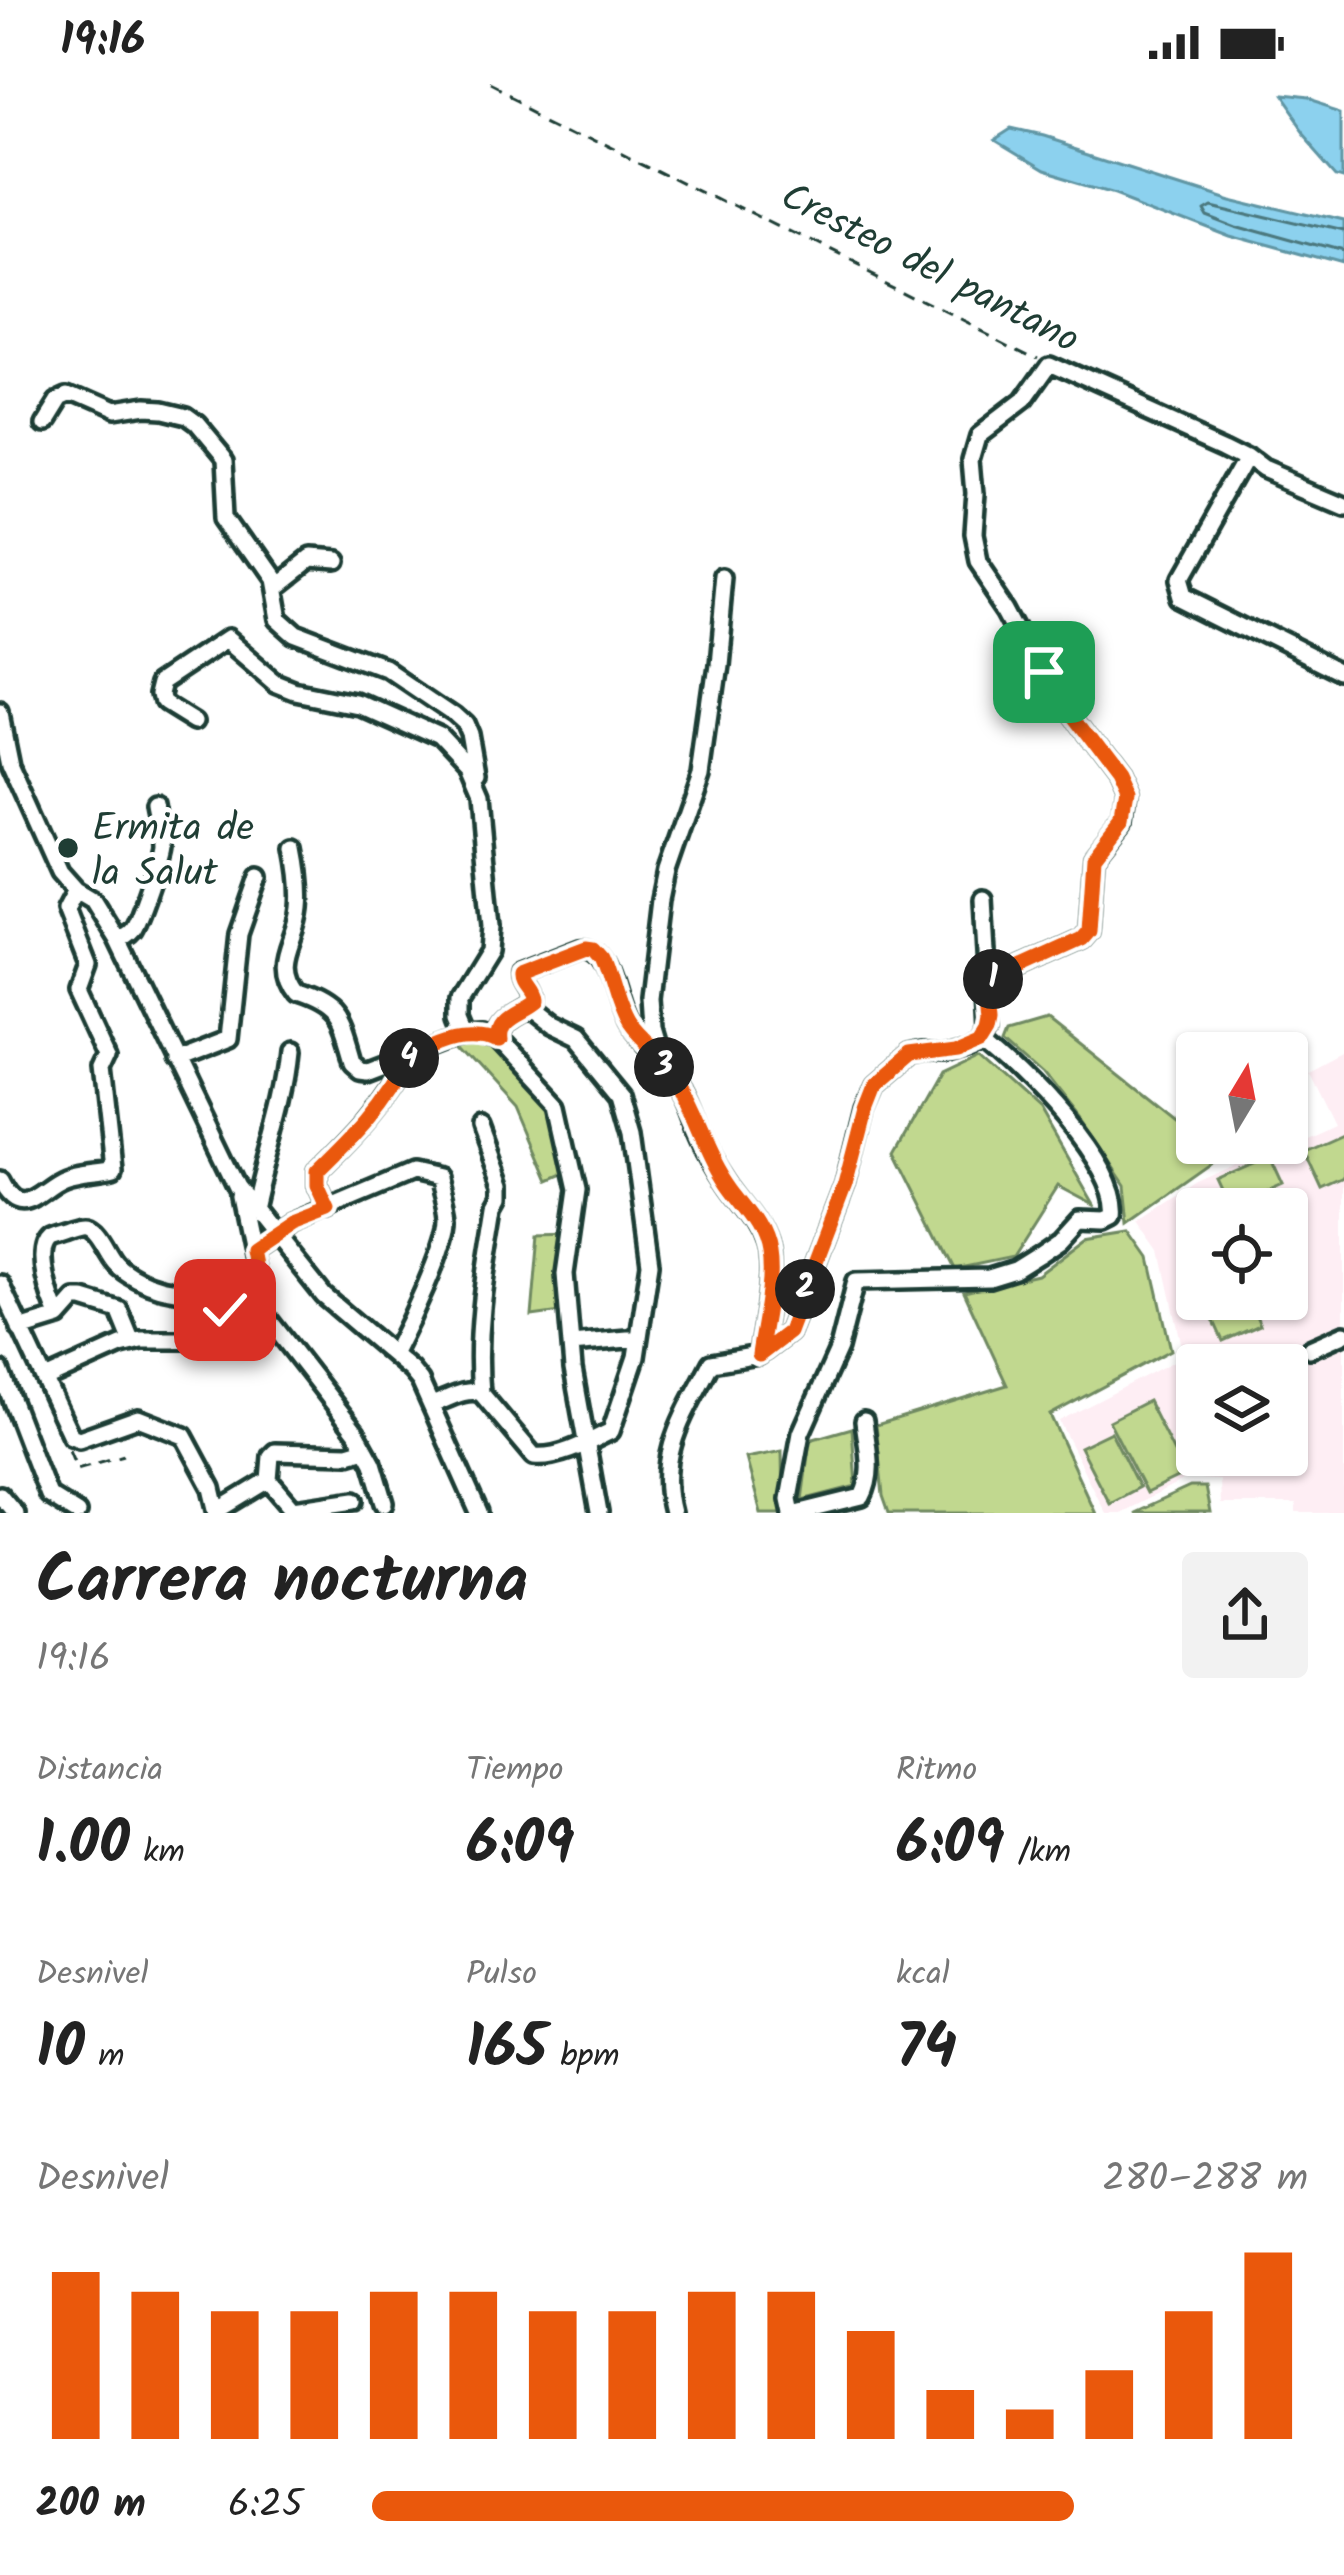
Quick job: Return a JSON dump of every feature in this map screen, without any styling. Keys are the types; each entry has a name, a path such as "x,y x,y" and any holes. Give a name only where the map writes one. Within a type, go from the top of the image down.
{"street":[{"name":"Cresteo del pantano","path":"1049,365 1344,502"},
{"path":"989,981 1082,939 1089,931 1094,857 1121,822 1125,799 1116,779 1051,693 1010,608 979,561 973,536 973,459 980,435 1022,403 1049,365"},
{"path":"42,422 55,401 66,396 110,415 141,410 184,417 223,460 226,518 270,580 277,620 296,637 388,672 464,726 479,799 490,939 484,961 460,998 467,1032"},
{"path":"1249,456 1179,580 1184,597 1344,677"},
{"path":"273,589 306,562 331,564"},
{"path":"659,1062 650,1033 648,1001 660,900 700,770 724,579"},
{"path":"190,722 161,704 162,683 229,639 287,687 346,698 437,740 467,771 479,799"},
{"path":"0,712 10,761 60,872 93,900 117,940 237,1187 324,1296 412,1370 479,1513"},
{"path":"117,940 137,925 160,860 155,807"},
{"path":"295,848 299,916 284,961 286,978 296,994 318,1001 336,1015 352,1062 368,1070 467,1032 482,1031 496,1038 558,1105 577,1190 565,1274 573,1369 599,1513"},
{"path":"174,1060 228,1040 239,934 259,878"},
{"path":"0,1180 12,1196 26,1200 42,1195 62,1178 112,1169 102,1070 109,1055 79,990 88,965 66,909 76,890"},
{"path":"658,1513 666,1491 671,1443 711,1364 759,1355 789,1332 845,1185 874,1085 909,1055 956,1049 982,1038 990,1025 983,899"},
{"path":"496,1038 500,1019 530,998 518,974 580,949 593,949 629,1031 686,1097 708,1151 758,1222 770,1268 759,1355"},
{"path":"430,1406 474,1390 481,1393 533,1456 542,1458 611,1431 636,1357 650,1264 632,1132 621,1094 576,1040 524,1006"},
{"path":"864,1421 870,1470 862,1497 794,1513 789,1498 801,1432 839,1348 856,1281 988,1279 1040,1255 1080,1220 1114,1216 1116,1204 1096,1163 1068,1123 1026,1075 982,1038"},
{"path":"254,1210 280,1114 290,1052"},
{"path":"328,1209 317,1185 317,1171 378,1108 410,1055"},
{"path":"481,1128 502,1191 482,1304 481,1393"},
{"path":"251,1250 291,1223 412,1172 438,1178 447,1220 394,1353"},
{"path":"237,1187 263,1312 356,1432 373,1463 385,1503"},
{"path":"59,1316 46,1280 45,1246 52,1236 81,1227 95,1233 126,1273 147,1284 215,1301 237,1334"},
{"path":"0,1284 74,1438 138,1418 184,1436 212,1489 218,1512 268,1480"},
{"path":"20,1329 59,1316 75,1299 83,1299 119,1310 132,1342"},
{"path":"45,1378 132,1342 215,1340 237,1334 253,1328 263,1312"},
{"path":"1310,1349 1344,1334"},
{"path":"571,1344 639,1338"},
{"path":"0,1370 48,1495 77,1513"},
{"path":"355,1500 296,1511 268,1480 271,1456 275,1452 348,1454 365,1449"},
{"path":"666,1491 672,1513"},
{"path":"0,1495 15,1513"}],"path":[{"name":"Cresteo del pantano","path":"491,84 1036,354 1049,365"},
{"path":"74,1438 68,1448 77,1469 124,1455"}],"shaded area":[{"path":"1344,1051 1344,1513 1296,1513 1296,1504 1220,1504 1219,1480 1189,1478 1119,1513 1105,1513 1059,1421 1176,1360 1176,1476 1308,1476 1308,1344 1181,1344 1176,1320 1308,1320 1308,1188 1190,1188 1241,1164 1308,1164 1308,1134 1334,1123 1308,1070"},
{"path":"1176,1197 1176,1319 1161,1251 1140,1221"}],"green space":[{"path":"1047,1017 1176,1119 1176,1164 1213,1164 1129,1223 1125,1186 1043,1072 1005,1038 1009,1028"},
{"path":"482,1031 558,1105 572,1170 549,1180 518,1107 454,1037"},
{"path":"979,1056 1040,1111 1094,1205 1058,1186 1013,1257 955,1269 896,1151 939,1075"},
{"path":"1344,1132 1344,1179 1322,1189 1308,1148"},
{"path":"1254,1164 1273,1164 1283,1185 1222,1188 1218,1180"},
{"path":"1131,1231 1150,1258 1171,1350 1050,1415 1095,1513 889,1513 876,1425 1007,1385 964,1292 1038,1275 1087,1238"},
{"path":"570,1234 568,1311 532,1316 539,1235"},
{"path":"1214,1320 1258,1320 1260,1325 1223,1341"},
{"path":"1148,1401 1176,1456 1176,1476 1181,1476 1146,1493 1109,1421"},
{"path":"852,1428 856,1486 802,1500 810,1440"},
{"path":"1111,1432 1139,1487 1109,1503 1080,1447"},
{"path":"782,1451 783,1513 761,1513 746,1458"},
{"path":"1190,1487 1205,1487 1210,1513 1133,1513"}],"water":[{"path":"1274,96 1306,99 1344,111 1344,177 1301,134"},
{"path":"1011,129 1227,195 1344,223 1344,267 1232,236 1113,190 1042,169 994,140"}],"place":[{"name":"Ermita de la Salut","path":"68,848"}],"route":[{"path":"225,1310 237,1334 253,1328 263,1312 251,1250 291,1223 328,1209 317,1185 317,1171 378,1108 410,1055 467,1032 482,1031 496,1038 500,1019 530,1001 518,974 586,948 601,958 629,1031 686,1097 715,1163 758,1222 770,1268 759,1355 774,1345 789,1332 845,1185 874,1085 909,1055 940,1053 982,1038 992,1015 989,981 1082,939 1089,931 1094,857 1121,822 1125,799 1116,779 1051,693 1044,672"}]}
